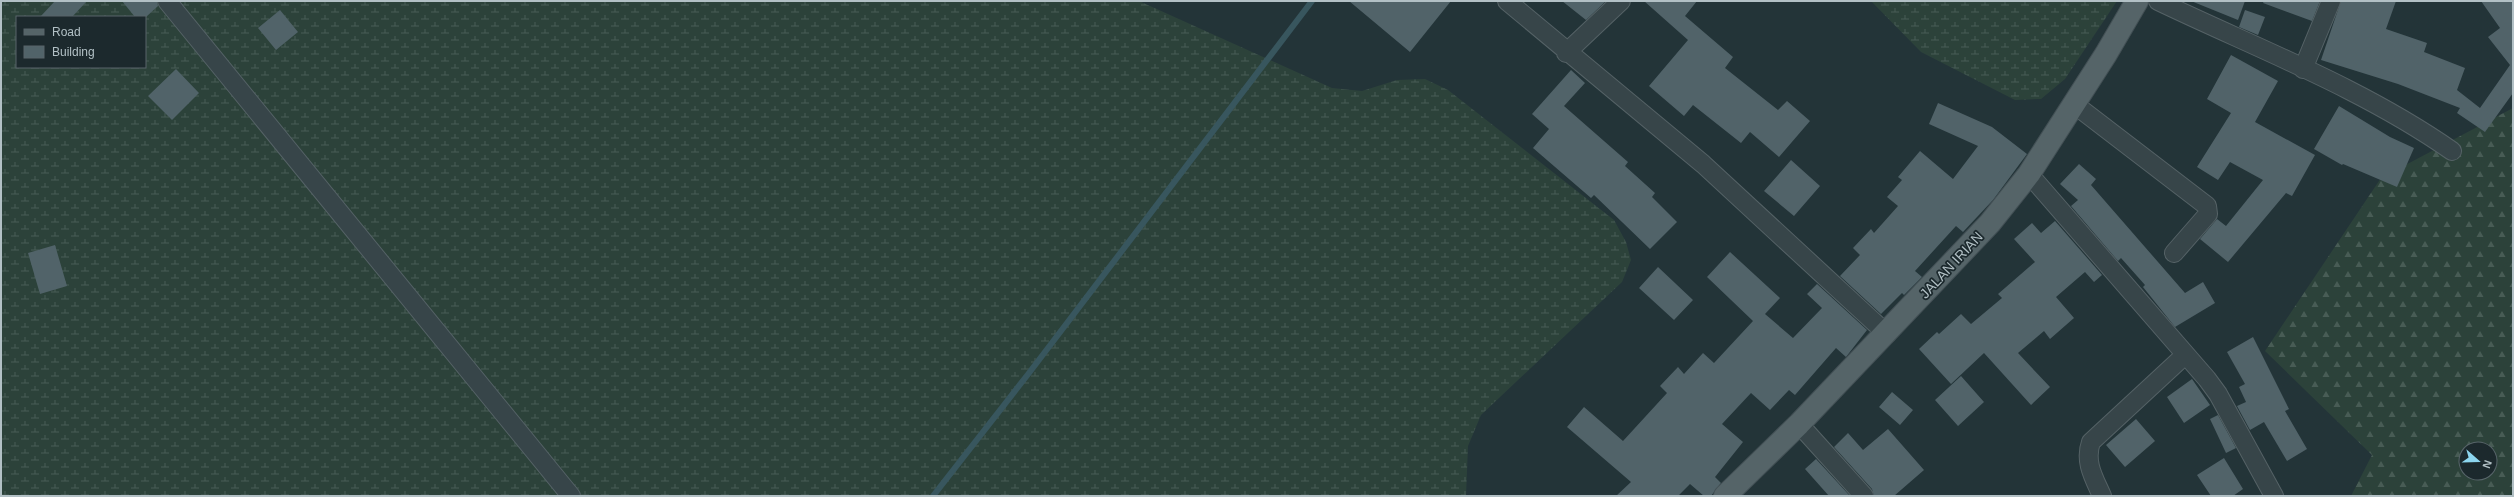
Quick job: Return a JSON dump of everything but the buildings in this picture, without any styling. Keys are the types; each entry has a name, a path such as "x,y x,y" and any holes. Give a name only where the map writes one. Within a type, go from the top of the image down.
{"main road":[{"name":"JALAN IRIAN","path":"1725,496 1799,424 1887,334 1990,223 2029,174 2137,1"}],"street":[{"path":"166,1 571,496"},
{"path":"1507,1 1566,53 1708,169 1887,334"},
{"path":"1566,53 1621,1"},
{"path":"2158,1 2303,69 2413,124 2452,151"},
{"path":"2303,69 2331,1"},
{"path":"2074,104 2207,206 2208,214 2174,253"},
{"path":"2029,174 2218,394 2274,496"},
{"path":"2102,496 2089,466 2088,456 2091,442 2185,355"},
{"path":"1799,424 1864,496"}],"green space":[{"path":"1,1 1139,1 1332,88 1362,91 1397,80 1425,79 1448,90 1614,220 1626,242 1631,260 1622,282 1481,415 1468,446 1466,496 1,496"},
{"path":"1871,1 2117,1 2065,79 2041,99 2015,100 1921,52"},
{"path":"2513,108 2513,496 2351,496 2372,455 2265,351 2381,178"}],"waterway":[{"path":"933,496 1029,373 1312,1"}]}
